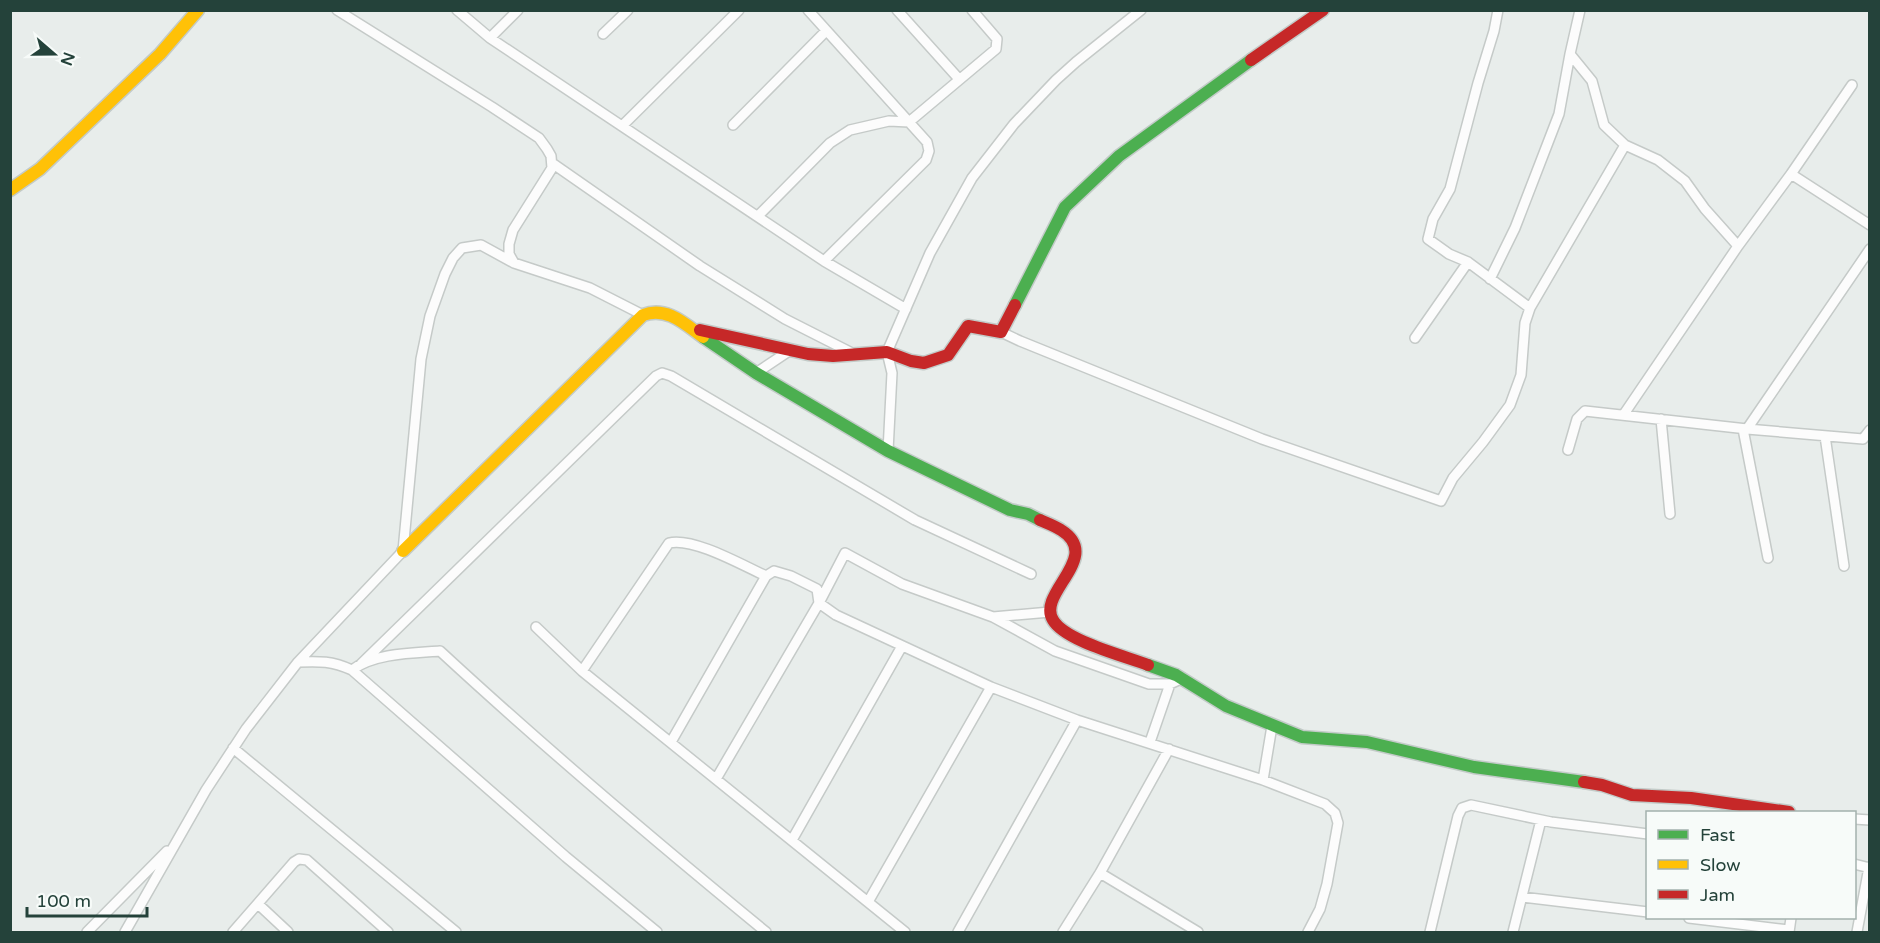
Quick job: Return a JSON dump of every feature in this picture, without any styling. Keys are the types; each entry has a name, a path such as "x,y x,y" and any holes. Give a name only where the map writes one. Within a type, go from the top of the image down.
{"street":[{"path":"10,190 40,169 160,54 198,10"},
{"path":"337,10 492,106 539,138 551,156 552,163 548,176 513,230 509,254 514,263"},
{"path":"457,10 490,38 824,261 906,309"},
{"path":"490,38 518,10"},
{"path":"603,34 628,10"},
{"path":"622,126 738,10"},
{"path":"808,10 927,142 929,151 926,160 824,261"},
{"path":"897,10 959,79"},
{"path":"758,216 830,143 850,130 889,121 909,122 996,49 997,39 972,10"},
{"path":"888,451 892,373 887,352 930,253 972,178 1014,124 1056,80 1141,10"},
{"path":"1001,332 1065,207 1119,156 1323,10"},
{"path":"1498,10 1450,189 1432,219 1428,239 1449,254 1468,262 1530,308"},
{"path":"1490,279 1515,228 1559,114 1580,10"},
{"path":"732,125 826,31"},
{"path":"1570,54 1592,81 1604,125 1625,145 1658,160 1685,181 1738,246"},
{"path":"1624,414 1738,246 1852,85"},
{"path":"693,328 789,351 833,356 887,352 924,363 948,355 968,326 1001,332 1262,439 1441,501 1453,478 1484,442 1510,405 1521,375 1525,323 1530,308 1625,145"},
{"path":"552,163 700,266 785,320 856,355"},
{"path":"1791,174 1869,225"},
{"path":"403,551 421,359 430,316 445,274 453,258 462,248 481,245 514,263 590,288 643,315"},
{"path":"1768,558 1745,429 1869,249"},
{"path":"1415,338 1468,262"},
{"path":"125,933 206,790 246,729 298,662 403,551 643,315 651,312 661,312 675,317 756,373 888,451 1010,510 1028,514 1062,530 1071,539 1076,550 1074,561 1052,602 1050,612 1058,626 1077,639 1183,678 1214,700 1272,726 1302,737 1368,742 1474,767 1602,785 1632,795 1691,798 1776,811"},
{"path":"756,373 789,351"},
{"path":"352,670 656,376 662,373 671,376 915,520 1031,574"},
{"path":"1568,450 1577,419 1585,411 1866,440 1869,430"},
{"path":"1661,419 1670,514"},
{"path":"1825,436 1844,566"},
{"path":"582,670 669,543 677,541 692,543 766,576"},
{"path":"716,779 819,603 845,553 902,584 993,617 1055,651 1149,684 1170,684 1183,678"},
{"path":"671,742 766,576 774,571 791,576 817,589 819,603 836,615 991,687 1077,720 1263,780 1325,804 1335,813 1338,823 1328,884 1320,909 1308,933"},
{"path":"993,617 1050,612"},
{"path":"536,627 582,670 905,933"},
{"path":"792,840 902,646"},
{"path":"361,663 403,653 440,651 516,721 766,933"},
{"path":"298,662 325,661 337,663 352,670 566,857 657,933"},
{"path":"1150,742 1170,684"},
{"path":"868,902 991,687"},
{"path":"958,933 1077,720"},
{"path":"1263,780 1272,726"},
{"path":"233,748 456,933"},
{"path":"1063,933 1100,873 1169,749"},
{"path":"1430,933 1458,816 1462,808 1471,805 1541,820 1646,834"},
{"path":"1513,933 1541,820"},
{"path":"87,933 177,840"},
{"path":"232,933 299,859 307,860 388,933"},
{"path":"1857,933 1869,868"},
{"path":"1100,873 1198,933"},
{"path":"1522,897 1646,912"},
{"path":"258,904 288,933"},
{"path":"1697,919 1789,931"}],"traffic: fast":[{"path":"1015,305 1065,207 1119,156 1251,60"},
{"path":"703,337 756,373 888,451 1010,510 1028,514 1040,520"},
{"path":"1148,665 1176,675 1226,706 1302,737 1367,742 1474,767 1584,782"}],"traffic: slow":[{"path":"10,190 40,169 160,54 198,10"},
{"path":"403,551 643,315 652,313 668,315 703,337"}],"traffic: jam":[{"path":"1251,60 1323,10"},
{"path":"700,330 808,354 833,356 887,352 924,363 948,355 968,326 1001,332 1015,305"},
{"path":"1040,520 1061,530 1072,541 1076,552 1073,563 1053,598 1050,609 1053,620 1060,628 1082,641 1148,665"},
{"path":"1584,782 1602,785 1632,795 1691,798 1782,811"}]}
